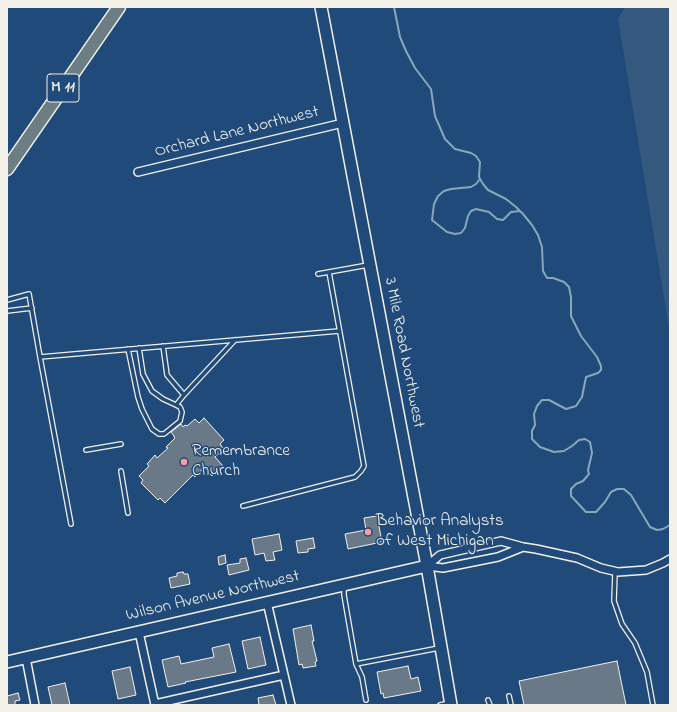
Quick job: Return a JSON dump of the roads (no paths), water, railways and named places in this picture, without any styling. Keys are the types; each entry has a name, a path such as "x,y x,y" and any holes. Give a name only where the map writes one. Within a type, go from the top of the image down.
{"main road":[{"name":"M 11","path":"7,169 119,7"},
{"name":"3 Mile Road Northwest","path":"321,7 427,566 441,648 448,704"},
{"name":"Wilson Avenue Northwest","path":"7,662 427,566"}],"street":[{"name":"Orchard Lane Northwest","path":"138,172 343,123"},
{"path":"427,566 440,555 501,541 577,558 601,568 616,572 646,570 670,559"},
{"path":"427,566 443,568 492,559 523,547"},
{"path":"267,602 291,705"},
{"path":"139,632 155,705 284,675"},
{"path":"26,658 35,705"}],"lane":[{"path":"318,274 369,264"},
{"path":"243,506 355,477 362,471 364,466 329,272"},
{"path":"7,300 29,294 71,524"},
{"path":"7,311 32,308"},
{"path":"40,357 339,331"},
{"path":"176,404 235,340"},
{"path":"163,346 167,375 184,395"},
{"path":"128,349 138,396 145,415 152,429 159,434 164,434 180,421 182,412 180,407 176,404 163,399 152,391 143,374 139,348"},
{"path":"86,450 121,444"},
{"path":"121,471 128,513"},
{"path":"616,572 614,601 622,624 635,643 647,672 652,705"},
{"path":"344,585 344,595 356,664 362,677 366,700"},
{"path":"356,664 441,648"},
{"path":"509,696 511,705"},
{"path":"488,700 490,705"}],"waterway":[{"path":"394,7 400,37 415,68 431,89 435,116 445,139 455,149 471,153 476,156 480,162 479,177 483,184 488,190 506,199 516,207 532,225 538,235 542,247 543,271 547,278 553,278 564,282 569,287 571,297 571,316 581,336 597,357 601,366 601,370 598,373 586,377 582,397 576,406 566,409 549,400 542,400 537,406 534,414 535,425 532,431 532,439 540,447 554,452 564,451 579,440 585,439 590,442 592,453 588,470 589,474 583,481 576,484 571,489 571,496 586,512 596,512 611,492 617,489 624,489 631,495 650,527 657,530 663,529 670,525"},
{"path":"480,179 471,187 451,189 444,191 438,196 434,204 432,220 447,232 455,234 461,233 465,228 471,211 476,209 489,212 497,219 503,220 511,212 520,211"}],"place":[{"name":"Remembrance Church","path":"184,462"},
{"name":"Behavior Analysts of West Michigan","path":"368,532"}]}
